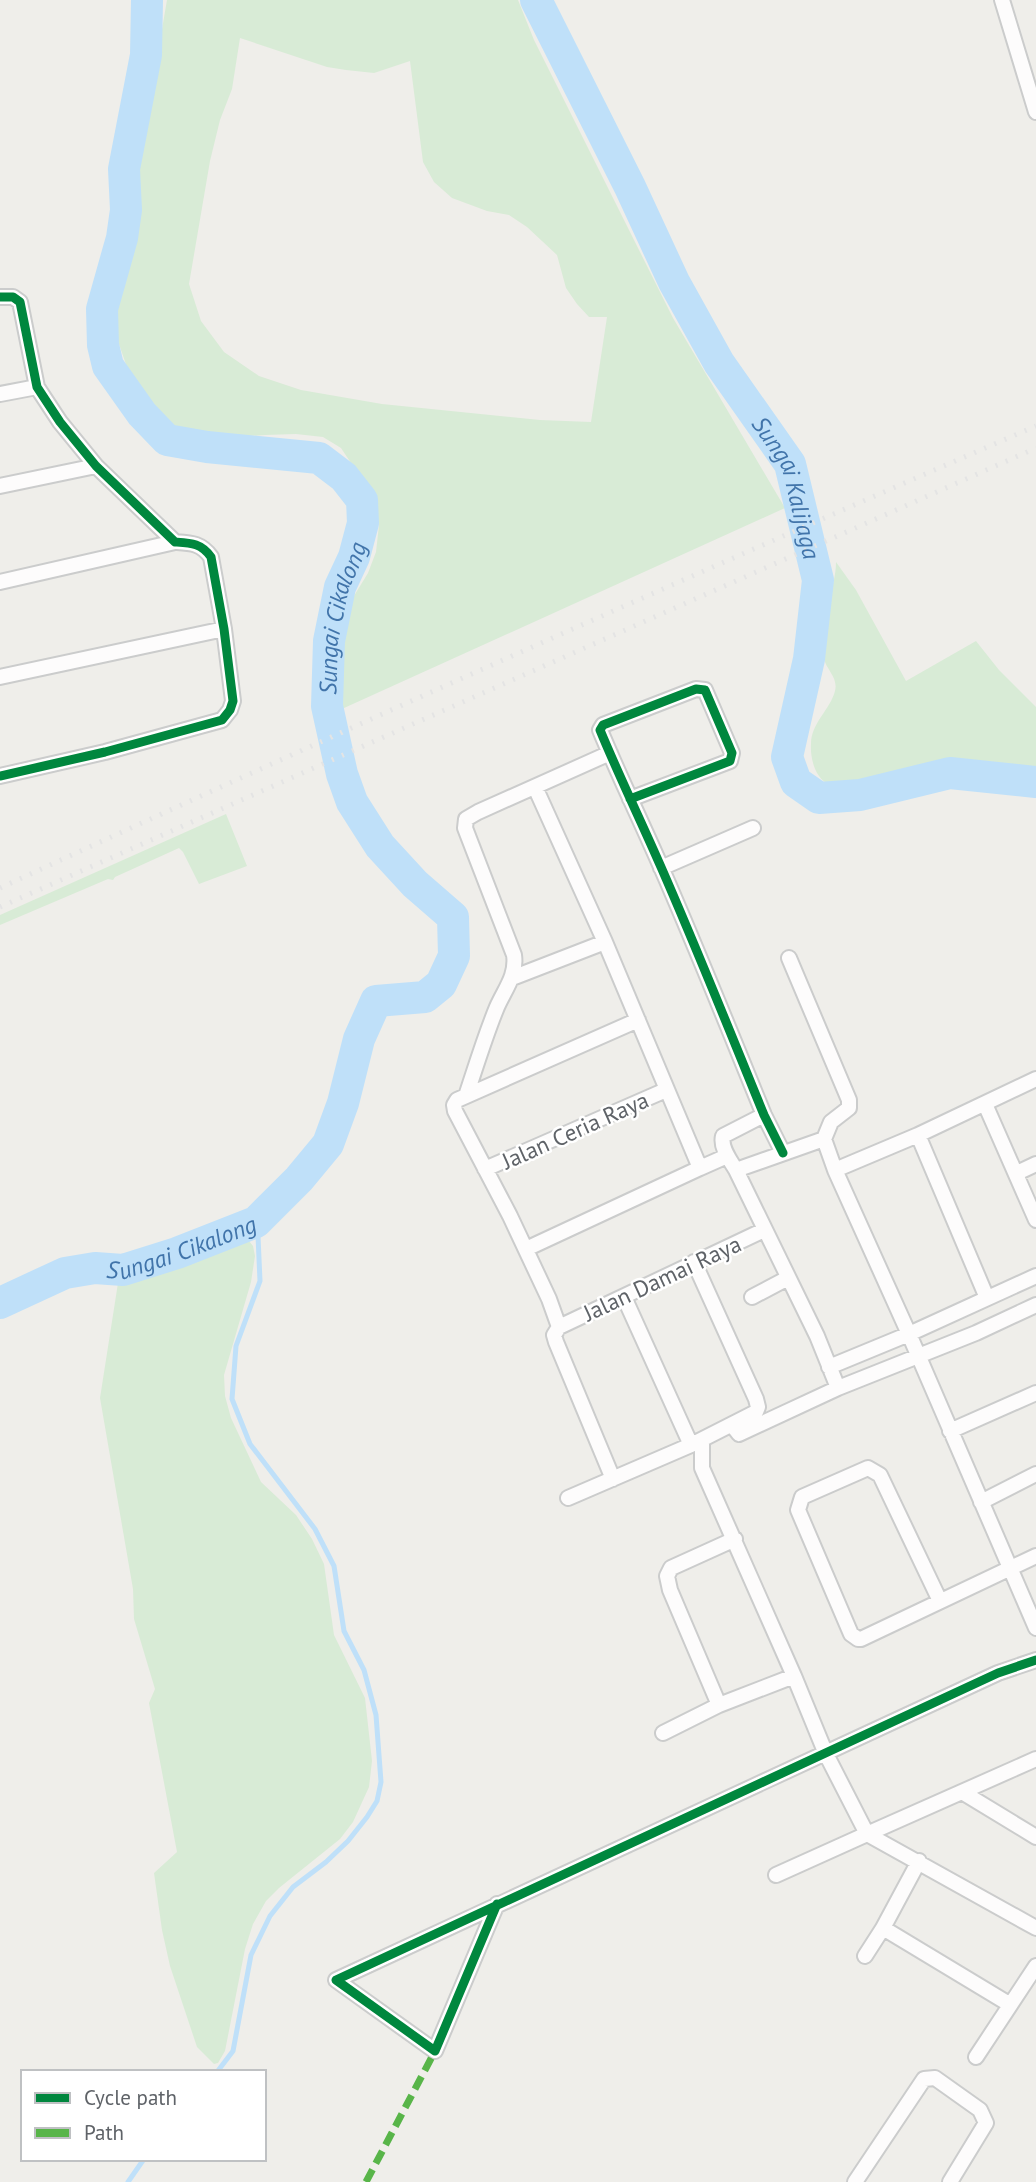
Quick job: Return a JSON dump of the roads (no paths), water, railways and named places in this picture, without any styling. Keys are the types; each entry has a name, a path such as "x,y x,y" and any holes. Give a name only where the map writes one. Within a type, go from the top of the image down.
{"street":[{"path":"1002,0 1036,113"},
{"path":"0,297 13,297 20,302 37,387 60,422 96,467 175,542"},
{"path":"0,394 37,387"},
{"path":"0,486 96,467"},
{"path":"0,582 175,542 196,543 211,557 233,701 222,720 105,752 0,776"},
{"path":"0,677 224,629"},
{"path":"630,799 730,761 732,753 708,693 702,688 603,725 600,730 764,1115 783,1153"},
{"path":"466,1096 498,1007 512,978 514,956 465,823 468,817 478,811 610,753"},
{"path":"535,787 605,942 699,1168"},
{"path":"661,868 753,828"},
{"path":"512,978 605,942"},
{"path":"789,958 849,1100 849,1108 831,1122 824,1139 835,1170 1036,1628"},
{"path":"613,1479 556,1342 554,1335 559,1327 526,1249 454,1105 457,1100 638,1020"},
{"path":"835,1170 918,1135 1036,1079"},
{"name":"Jalan Ceria Raya","path":"485,1169 666,1090"},
{"path":"985,1104 1036,1220"},
{"path":"764,1115 723,1136 722,1141 817,1336 838,1388"},
{"path":"918,1135 987,1298"},
{"path":"736,1170 824,1139"},
{"path":"526,1249 727,1156"},
{"path":"1017,1172 1036,1164"},
{"name":"Jalan Damai Raya","path":"559,1327 765,1230"},
{"path":"568,1498 699,1447 754,1414 758,1404 694,1262"},
{"path":"829,1367 1036,1276"},
{"path":"752,1297 789,1278"},
{"path":"624,1297 699,1447 702,1468 826,1754 867,1834 1036,1928"},
{"path":"732,1425 739,1434 838,1388 976,1333 1036,1305"},
{"path":"950,1432 1036,1393"},
{"path":"940,1601 880,1475 875,1470 868,1468 802,1497 798,1510 854,1637 861,1639 1036,1556"},
{"path":"981,1502 1036,1474"},
{"path":"719,1705 670,1590 667,1576 671,1568 735,1539"},
{"path":"496,1905 435,2051 336,1980 496,1905 826,1754 998,1673 1036,1660"},
{"path":"663,1733 719,1705 794,1676"},
{"path":"776,1875 1036,1759"},
{"path":"962,1792 1036,1837"},
{"path":"865,1956 919,1861"},
{"path":"883,1928 1009,2004"},
{"path":"976,2057 1036,1966"},
{"path":"855,2182 924,2079 928,2078 935,2078 980,2110 986,2123 950,2182"}],"waterway":[{"name":"Sungai Cikalong","path":"0,1303 65,1273 95,1268 123,1270 177,1253 256,1222 299,1179 328,1144 343,1103 359,1039 376,1001 425,997 441,984 454,956 453,917 415,884 380,846 352,802 342,774 327,706 329,641 340,587 354,557 363,523 362,500 344,477 319,458 207,447 167,440 142,414 108,366 103,345 102,309 122,238 126,210 124,169 146,55 147,0"},
{"name":"Sungai Kalijaga","path":"536,0 630,187 674,282 719,363 790,464 818,580 809,659 787,757 796,782 819,798 860,795 950,773 1036,782"},
{"path":"219,2070 233,2051 251,1955 270,1916 293,1887 348,1841 377,1801 381,1782 376,1715 364,1670 344,1631 334,1566 315,1529 250,1444 232,1399 236,1346 260,1281 256,1222"},
{"path":"128,2182 143,2161"}],"railway":[{"path":"0,888 516,654 1036,426"},
{"path":"0,907 1036,448"}]}
